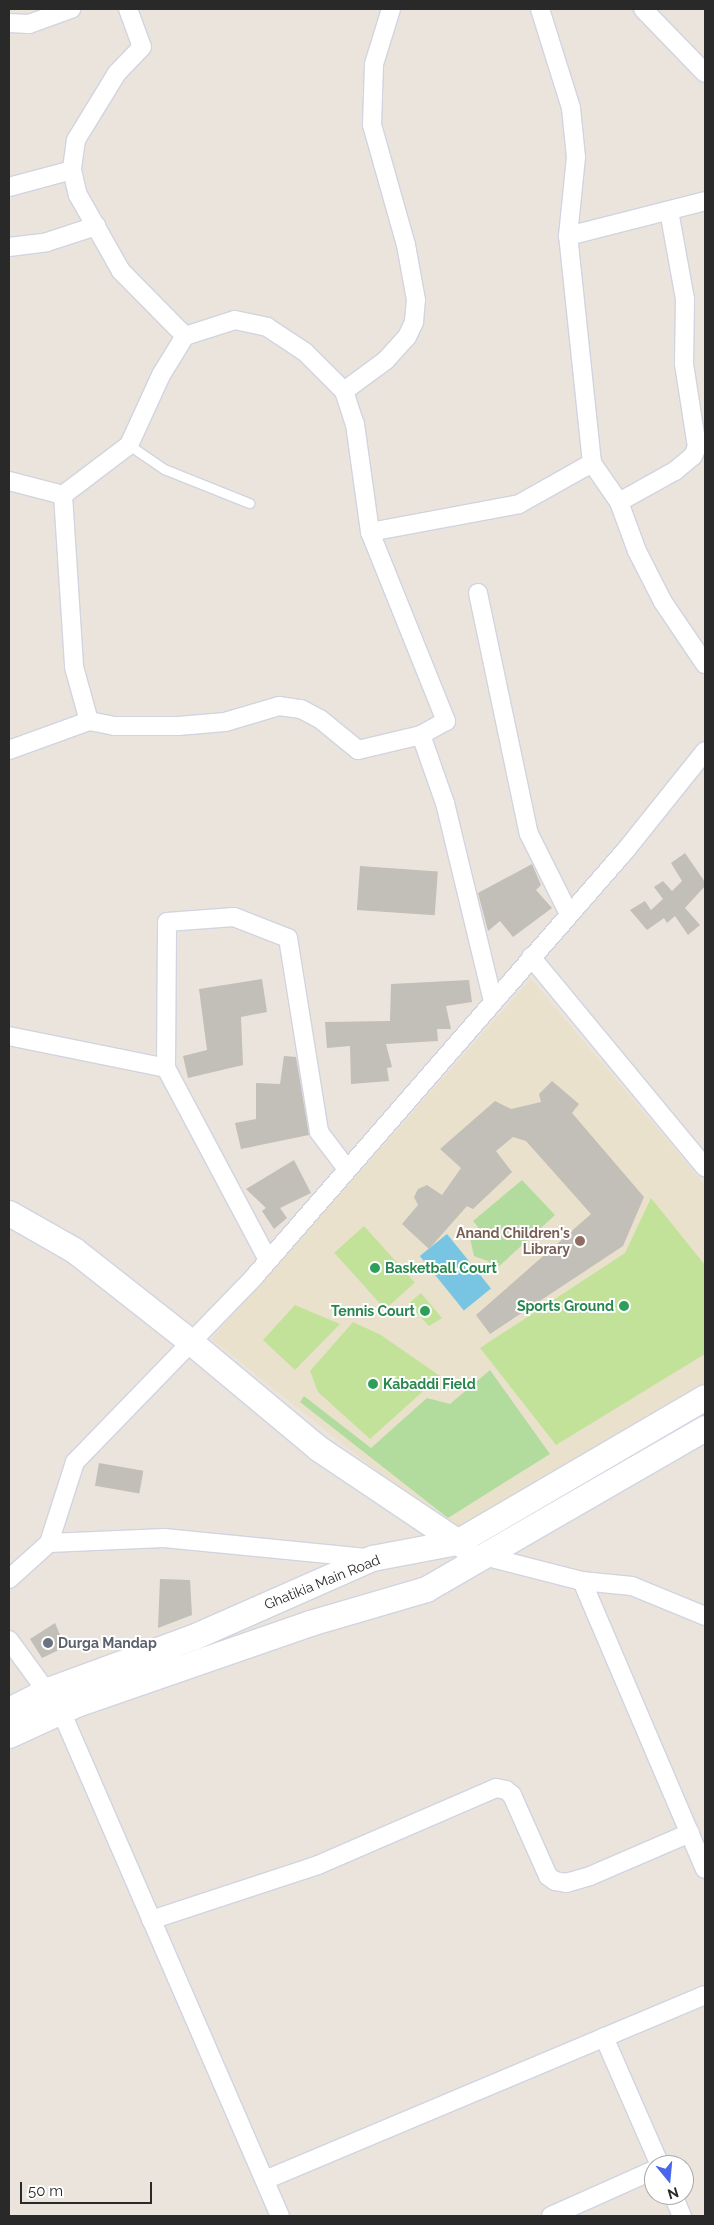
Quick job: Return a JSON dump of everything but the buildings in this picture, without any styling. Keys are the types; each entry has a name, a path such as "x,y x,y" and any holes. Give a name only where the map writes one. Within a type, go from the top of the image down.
{"street":[{"path":"9,24 29,24 71,9"},
{"path":"128,9 142,47 117,73 80,133 72,170 78,195 121,271 185,336"},
{"path":"344,391 386,360 407,338 414,322 416,300 406,245 372,125 374,64 391,9"},
{"path":"540,9 571,108 576,157 568,236 592,463 619,502 637,551 662,602 705,664"},
{"path":"643,9 705,73"},
{"path":"9,187 72,170"},
{"path":"568,236 705,201"},
{"path":"619,502 675,471 701,447 684,364 685,299 669,211"},
{"path":"9,247 47,242 96,226"},
{"path":"9,750 89,721 114,726 178,726 225,722 279,706 301,709 320,719 358,750 421,735 446,721 370,532 355,424 344,391 305,352 268,327 235,320 185,336 161,375 129,445 63,495"},
{"path":"370,532 519,504 592,463"},
{"path":"9,481 63,495"},
{"path":"63,495 74,667 89,721"},
{"path":"478,593 529,834 569,914"},
{"path":"421,735 445,803 493,1001"},
{"path":"49,1543 75,1462 192,1343 268,1260 569,914 705,751"},
{"path":"268,1260 166,1068 167,922 234,917 288,938 319,1132 347,1169"},
{"path":"531,957 705,1167"},
{"path":"9,1036 166,1068"},
{"path":"9,1213 74,1250 192,1343 318,1448 457,1542 484,1556 582,1582 632,1586 705,1616"},
{"name":"Ghatikia Main Road","path":"9,1710 48,1690 193,1637 372,1558 457,1542 705,1397"},
{"path":"9,1735 61,1711 310,1623 426,1589 705,1428"},
{"path":"12,1569 49,1543 164,1538 372,1558"},
{"path":"582,1582 705,1869"},
{"path":"9,1640 48,1690 61,1711 280,2216"},
{"path":"151,1920 318,1865 496,1788 506,1790 512,1795 548,1876 554,1881 566,1883 590,1876 690,1833"},
{"path":"265,2180 705,1994"},
{"path":"604,2038 656,2155"},
{"path":"551,2216 644,2174"}],"lane":[{"path":"129,445 164,469 249,503"}],"shaded area":[{"path":"531,979 705,1185 705,1389 456,1534 211,1339"}],"green space":[{"path":"522,1180 555,1215 495,1270 488,1261 474,1256 469,1234 478,1227 473,1221"},
{"name":"Sports Ground","path":"651,1198 705,1265 705,1354 556,1445 480,1348 625,1253"},
{"name":"Basketball Court","path":"364,1226 415,1282 385,1309 334,1253"},
{"name":"Tennis Court","path":"421,1293 442,1318 429,1326 408,1304"},
{"path":"295,1305 340,1324 295,1370 263,1340"},
{"name":"Kabaddi Field","path":"353,1322 381,1335 440,1376 370,1439 318,1392 310,1371"},
{"path":"490,1370 550,1454 448,1518 300,1402 304,1396 371,1448 427,1398 450,1404"}],"water":[{"path":"447,1234 491,1288 464,1310 420,1256"}],"place":[{"name":"Anand Children's Library","path":"580,1241"},
{"name":"Basketball Court","path":"375,1268"},
{"name":"Sports Ground","path":"624,1306"},
{"name":"Tennis Court","path":"425,1311"},
{"name":"Kabaddi Field","path":"373,1384"},
{"name":"Durga Mandap","path":"48,1643"}]}
